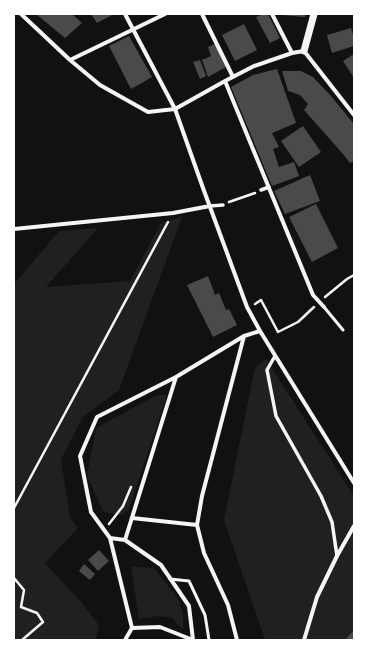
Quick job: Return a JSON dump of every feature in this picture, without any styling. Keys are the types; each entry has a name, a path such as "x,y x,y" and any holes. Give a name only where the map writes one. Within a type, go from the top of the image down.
{"street":[{"path":"21,14 70,60 100,85 148,112 175,109 233,76 254,66 292,53 304,51"},
{"path":"125,14 175,109 247,307 260,331 354,483"},
{"path":"70,60 165,14"},
{"path":"202,14 233,76"},
{"path":"272,14 292,53"},
{"path":"304,51 314,14"},
{"path":"304,51 354,115"},
{"path":"225,81 313,295 324,307"},
{"path":"261,190 269,187"},
{"path":"14,229 173,213 223,205"},
{"path":"125,640 132,628 110,538 91,512 80,456 97,417 176,377 244,336 260,331"},
{"path":"237,640 228,605 204,553 197,525 202,496 244,336"},
{"path":"276,356 267,370 276,416 320,496 332,522 337,556"},
{"path":"125,540 176,377"},
{"path":"132,518 197,525"},
{"path":"304,640 317,597 337,556 354,526"},
{"path":"110,538 125,540 161,565 189,606 193,640 160,627 132,628"}],"lane":[{"path":"324,307 343,330"},
{"path":"170,579 189,580 205,615 209,640"}],"path":[{"path":"223,205 261,190"},
{"path":"14,508 173,213"},
{"path":"257,303 261,300 278,332 298,322 310,312 319,301 354,275"},
{"path":"104,530 123,506 133,483"},
{"path":"14,578 24,590 21,607 37,613 43,622 22,640"}],"shaded area":[{"path":"182,217 119,390 83,417 61,459 70,518 78,528 45,563 81,602 99,625 96,640 14,640 14,284 59,231 98,228 46,287 130,281 161,223"},
{"path":"266,359 354,496 354,630 346,640 265,640 224,520 255,367"},
{"path":"157,395 167,395 128,512 125,511 124,515 104,512 87,475 96,428"},
{"path":"131,566 155,569 179,600 183,615 183,630 172,618 159,616 139,619"}],"building":[{"path":"36,14 72,14 82,23 65,38"},
{"path":"91,14 114,14 97,23"},
{"path":"263,14 268,14 280,38 270,43 256,17"},
{"path":"305,14 305,17 281,15"},
{"path":"244,24 257,50 235,61 222,35"},
{"path":"351,28 354,38 354,46 332,53 327,35"},
{"path":"129,36 152,77 131,89 109,46"},
{"path":"215,44 226,67 208,77 202,60 211,56 208,47"},
{"path":"354,54 354,78 343,61"},
{"path":"200,60 206,76 200,79 193,62"},
{"path":"277,69 296,123 272,133 279,147 273,149 279,167 294,162 299,176 272,186 231,87 253,75"},
{"path":"282,71 301,71 313,77 354,124 354,161 350,163 304,110 308,104 300,95 288,91"},
{"path":"303,126 321,152 299,167 281,141"},
{"path":"310,175 320,201 285,214 274,191"},
{"path":"316,204 338,248 312,262 289,217"},
{"path":"208,276 215,295 219,293 226,310 229,309 237,325 213,337 187,285"},
{"path":"99,550 109,561 98,571 88,560"},
{"path":"84,564 95,574 90,580 79,571"},
{"path":"354,630 354,640 346,639"}]}
